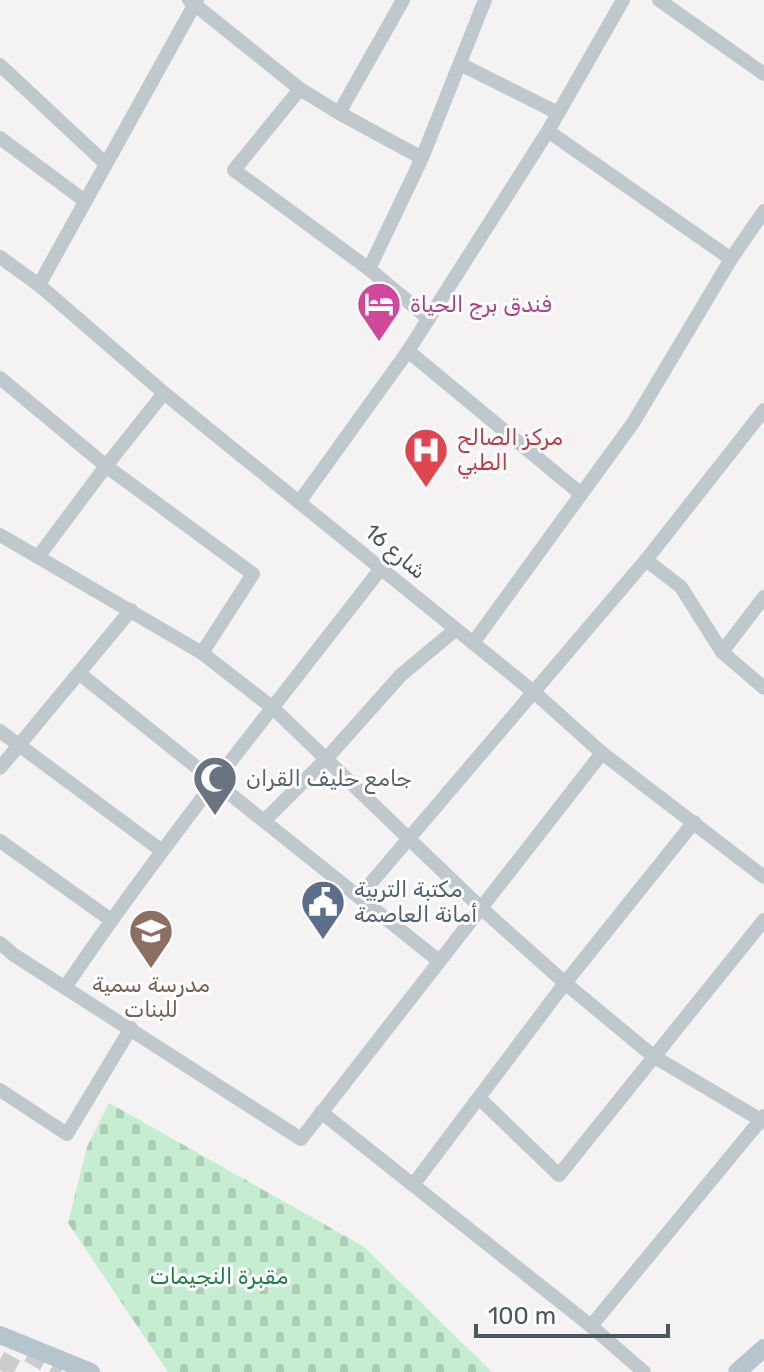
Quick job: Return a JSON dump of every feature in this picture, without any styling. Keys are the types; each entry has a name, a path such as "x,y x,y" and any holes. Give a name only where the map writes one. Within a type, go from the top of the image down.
{"main road":[{"path":"0,1335 91,1372"},
{"path":"737,1372 764,1348"}],"street":[{"path":"339,113 403,0"},
{"path":"369,269 422,158 485,0"},
{"path":"300,501 429,319 548,131 623,0"},
{"path":"659,0 764,74"},
{"path":"39,285 193,1 300,89 422,158"},
{"path":"460,64 558,113"},
{"path":"0,65 106,164"},
{"path":"300,89 234,170 369,269 429,319"},
{"path":"548,131 731,259"},
{"path":"0,138 85,201"},
{"path":"473,643 633,423 731,259 764,211"},
{"name":"شارع 16","path":"0,257 39,285 164,393 535,693 602,753 764,877"},
{"path":"408,351 581,494"},
{"path":"0,378 106,466 253,574 202,653"},
{"path":"38,557 164,393"},
{"path":"359,897 646,560 764,410"},
{"path":"0,535 202,653 273,708 481,908 565,983 653,1056 763,1119 591,1326"},
{"path":"646,560 681,587 722,652 764,688"},
{"path":"66,986 162,851 382,567"},
{"path":"722,652 764,597"},
{"path":"0,768 131,610"},
{"path":"264,821 326,759 401,675 455,630"},
{"path":"80,674 439,961"},
{"path":"0,731 162,851"},
{"path":"0,943 14,955 301,1139 602,753"},
{"path":"413,1185 565,983 694,822"},
{"path":"0,841 111,920"},
{"path":"479,1098 559,1175 764,920"},
{"path":"0,1090 67,1134 131,1028"},
{"path":"321,1112 591,1326 644,1372"}],"green space":[{"name":"مقبرة النجيمات","path":"109,1103 363,1246 492,1372 168,1372 68,1223 87,1147"}],"tunnel":[{"path":"29,1353 61,1372"},
{"path":"0,1360 22,1372"}],"place":[{"name":"فندق برج الحياة","path":"379,343"},
{"name":"مركز الصالح الطبي","path":"426,489"},
{"name":"جامع حليف القران","path":"215,817"},
{"name":"مكتبة التربية أمانة العاصمة","path":"323,941"},
{"name":"مدرسة سمية للبنات","path":"151,970"}]}
